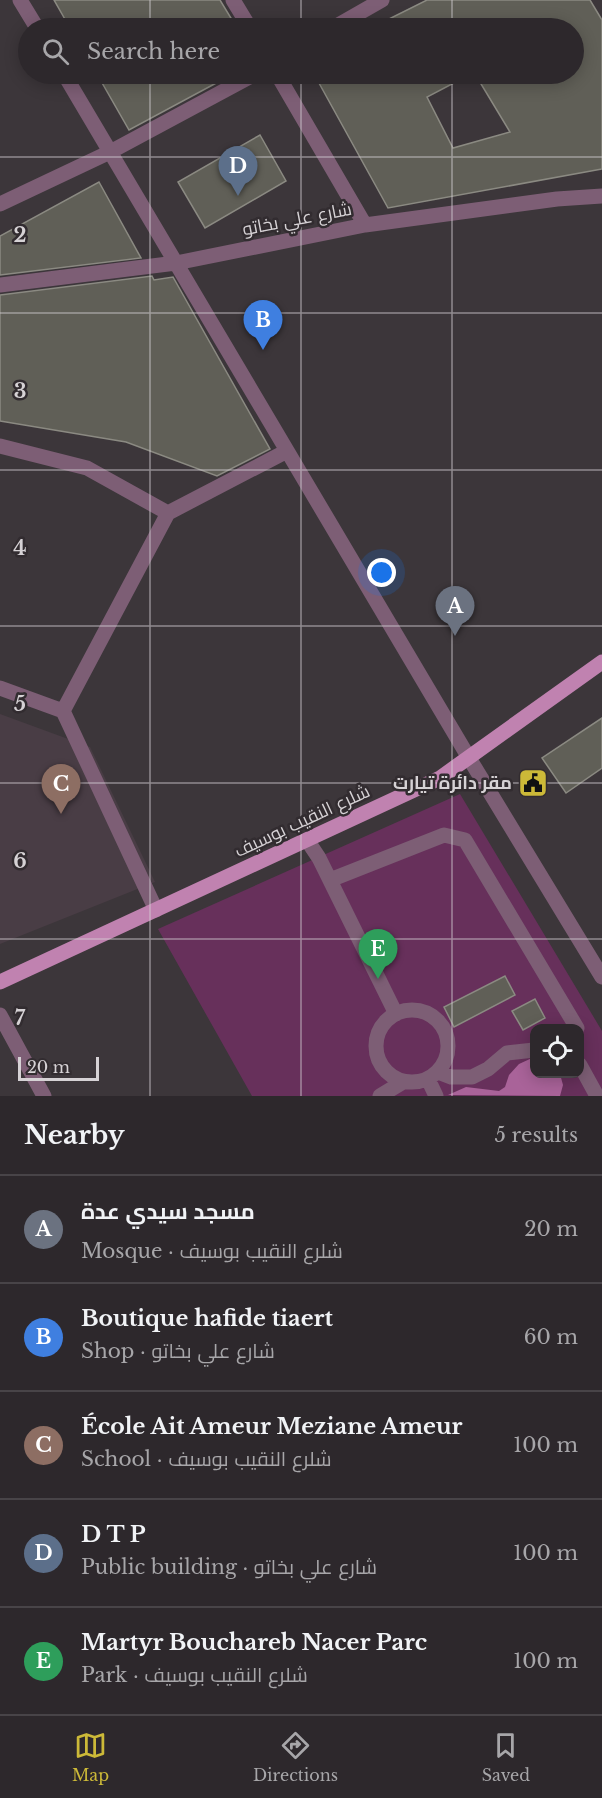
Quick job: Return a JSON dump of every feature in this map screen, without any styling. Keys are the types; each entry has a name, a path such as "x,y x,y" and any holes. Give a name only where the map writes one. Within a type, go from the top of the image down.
{"main road":[{"name":"شلرع النقيب بوسيف","path":"0,982 440,778 602,662"}],"street":[{"path":"20,0 31,18"},
{"path":"233,0 244,18"},
{"path":"350,18 382,0"},
{"path":"70,84 469,758 602,977"},
{"path":"0,204 110,152 236,84"},
{"path":"284,84 365,225"},
{"name":"شارع علي بخاتو","path":"0,285 176,263 365,225 557,199 602,196"},
{"path":"0,446 87,468 168,513"},
{"path":"63,711 168,513 287,451"},
{"path":"0,688 63,711 156,910"},
{"path":"330,880 444,835 465,840 574,1024"},
{"path":"308,840 396,1014"},
{"path":"434,1085 448,1049 447,1036 441,1025 421,1011 408,1010 385,1021 378,1032 375,1044 376,1056 382,1068 391,1077 403,1082 434,1085 451,1077 472,1077 489,1069 507,1053 530,1050"},
{"path":"0,1015 44,1096"},
{"path":"382,1068 382,1094 403,1082"},
{"path":"584,1074 597,1096"}],"shaded area":[{"path":"0,714 90,747 155,882 0,944"},
{"path":"460,794 602,1031 602,1096 252,1096 158,929"},
{"path":"530,1059 530,1078 561,1078 563,1085 560,1096 448,1095 466,1087 499,1091 505,1087 509,1075 519,1064"}],"building":[{"path":"54,0 220,0 231,18 64,18"},
{"path":"427,0 590,0 602,20 602,169 388,208 320,84 452,84 427,97 453,148 510,132 481,84 584,84 584,18 391,18"},
{"path":"103,84 214,84 129,130"},
{"path":"260,135 286,181 205,228 178,182"},
{"path":"99,182 141,258 0,275 0,236"},
{"path":"152,276 154,280 173,277 270,449 217,476 126,442 0,421 0,295"},
{"path":"602,718 602,768 566,793 542,758"},
{"path":"505,976 515,995 454,1027 444,1007"},
{"path":"535,999 545,1018 530,1024 523,1030 512,1011"}],"place":[{"name":"D T P","path":"238,196"},
{"name":"Boutique hafide tiaert","path":"263,350"},
{"name":"مسجد سيدي عدة","path":"455,636"},
{"name":"مقر دائرة تيارت","path":"533,783"},
{"name":"École Ait Ameur Meziane Ameur","path":"61,814"},
{"name":"Martyr Bouchareb Nacer Parc","path":"378,979"}]}
